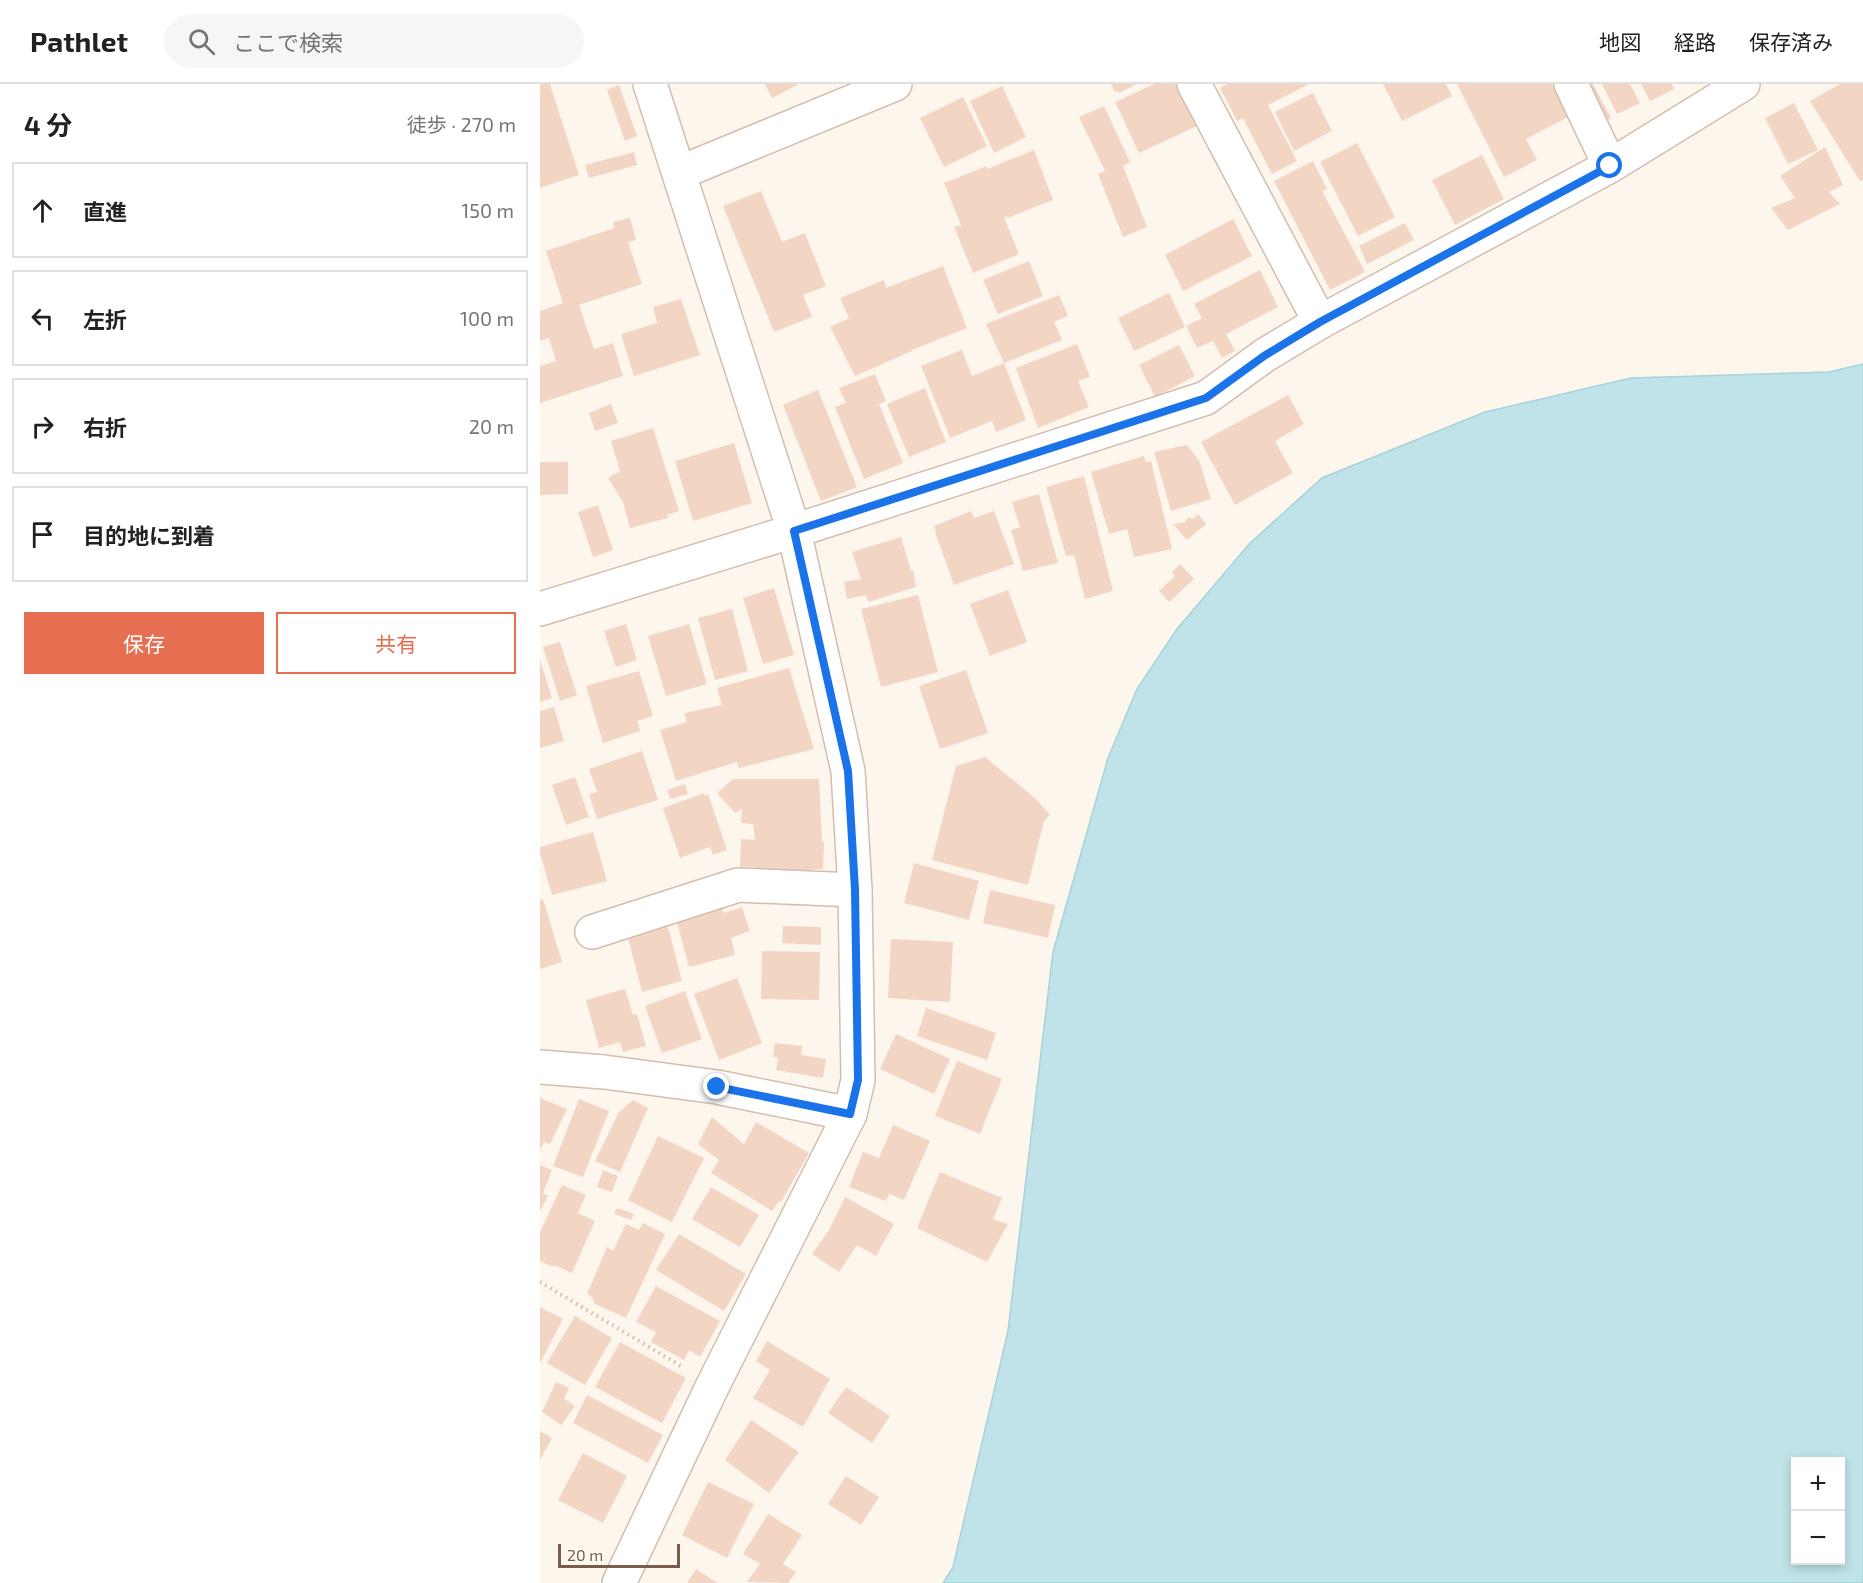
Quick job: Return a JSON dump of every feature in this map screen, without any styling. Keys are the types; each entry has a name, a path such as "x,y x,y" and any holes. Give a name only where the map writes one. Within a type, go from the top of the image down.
{"street":[{"path":"619,1583 713,1385 850,1114 858,1080 855,890 848,771 794,531 650,84"},
{"path":"679,173 896,84"},
{"path":"1194,84 1320,322"},
{"path":"1571,84 1610,166"},
{"path":"540,609 794,531 1206,398 1264,356 1320,322 1610,166 1741,84"},
{"path":"592,932 738,885 855,890"},
{"path":"540,1067 604,1072 717,1087 850,1114"}],"path":[{"path":"540,1282 713,1385"}],"water":[{"path":"1863,364 1863,1583 943,1583 953,1567 1008,1331 1053,952 1108,758 1137,689 1177,629 1250,543 1322,478 1485,412 1631,378 1829,372"}],"building":[{"path":"540,84 550,84 579,175 540,188"},
{"path":"765,84 799,84 772,98"},
{"path":"1111,84 1137,84 1119,93 1115,92"},
{"path":"1154,84 1177,84 1197,126 1139,153 1115,102"},
{"path":"1227,84 1309,84 1268,105 1297,161 1272,174 1243,118 1237,121 1220,88"},
{"path":"1383,84 1446,84 1452,96 1402,121"},
{"path":"1457,84 1564,84 1578,112 1526,139 1537,160 1504,177"},
{"path":"1581,84 1593,84 1611,118 1601,123"},
{"path":"1602,84 1630,84 1640,103 1617,114"},
{"path":"1641,84 1672,84 1674,89 1650,101"},
{"path":"1840,84 1863,84 1863,180 1860,181 1810,101"},
{"path":"619,85 637,136 625,141 607,90"},
{"path":"1002,86 1026,137 994,153 970,101"},
{"path":"1313,93 1332,131 1294,151 1275,112"},
{"path":"963,97 987,146 944,167 920,118"},
{"path":"1794,103 1818,150 1788,164 1765,118"},
{"path":"1104,106 1130,162 1123,166 1147,227 1123,237 1098,174 1105,171 1079,117"},
{"path":"1357,143 1395,217 1358,236 1320,162"},
{"path":"1825,147 1843,185 1829,192 1840,204 1788,230 1771,208 1795,198 1780,176"},
{"path":"1034,150 1053,200 1007,218 1004,217 1019,254 973,273 954,227 961,225 944,183"},
{"path":"634,152 637,165 589,178 585,165"},
{"path":"1482,155 1504,199 1455,225 1432,180"},
{"path":"1313,161 1327,189 1322,191 1365,272 1330,290 1274,181"},
{"path":"761,191 782,242 805,233 826,286 803,295 812,317 774,332 723,206"},
{"path":"630,218 636,240 628,242 642,284 579,305 594,349 613,343 623,376 540,403 540,366 556,361 549,338 540,341 540,311 563,303 546,251 614,228 613,222"},
{"path":"1233,219 1252,256 1183,291 1165,255"},
{"path":"1405,223 1414,240 1367,264 1359,246"},
{"path":"1029,261 1043,296 998,314 983,280"},
{"path":"943,266 967,328 855,376 830,327 849,318 840,298 884,280 886,288"},
{"path":"1260,270 1278,307 1226,334 1235,351 1222,358 1213,341 1197,348 1186,326 1202,318 1194,304"},
{"path":"1169,293 1185,327 1134,351 1118,318"},
{"path":"1059,295 1068,316 1054,322 1062,340 1004,363 986,324"},
{"path":"681,299 700,355 634,376 621,334 657,323 653,307"},
{"path":"1077,344 1090,377 1078,381 1089,407 1038,428 1016,368"},
{"path":"1179,345 1195,376 1155,397 1139,365"},
{"path":"962,350 972,376 1004,363 1026,420 996,432 992,421 950,438 921,366"},
{"path":"875,374 886,401 879,404 903,463 864,479 835,407 846,403 839,388"},
{"path":"925,388 946,442 909,457 887,404"},
{"path":"818,390 857,487 821,501 783,405"},
{"path":"1288,395 1304,424 1275,441 1293,473 1235,505 1201,442"},
{"path":"611,404 618,423 595,431 589,413"},
{"path":"653,428 679,511 667,515 668,518 630,528 623,502 608,478 620,471 611,441"},
{"path":"734,443 752,503 693,521 675,461"},
{"path":"1187,445 1199,460 1211,499 1171,511 1154,452"},
{"path":"1144,456 1146,462 1151,461 1172,549 1134,557 1127,529 1109,534 1091,472"},
{"path":"540,462 568,462 568,494 540,495"},
{"path":"1084,476 1113,591 1085,599 1074,555 1066,556 1046,487"},
{"path":"1039,494 1058,563 1023,571 1011,530 1020,527 1012,502"},
{"path":"598,505 613,550 593,557 578,512"},
{"path":"971,511 974,518 994,511 1014,564 954,585 934,526"},
{"path":"1198,514 1206,524 1187,540 1173,524 1185,522 1189,517 1193,519"},
{"path":"901,537 911,571 913,570 916,587 868,602 866,595 847,599 844,582 861,579 852,552"},
{"path":"1180,564 1194,579 1169,602 1159,591 1175,576 1172,572"},
{"path":"774,588 794,655 763,664 743,598"},
{"path":"1008,590 1027,642 990,656 970,604"},
{"path":"918,595 938,672 881,687 861,609"},
{"path":"732,609 748,671 715,680 698,618"},
{"path":"626,624 637,660 616,667 604,631"},
{"path":"689,624 707,684 666,696 648,636"},
{"path":"560,642 577,695 560,701 543,647"},
{"path":"540,660 552,698 540,702"},
{"path":"789,668 814,749 739,768 737,762 676,781 660,730 687,722 684,713 722,705 717,688"},
{"path":"966,670 988,733 940,749 919,686"},
{"path":"639,671 653,716 637,721 640,731 603,743 586,686"},
{"path":"554,707 564,741 540,748 540,711"},
{"path":"642,751 658,800 597,819 589,794 597,792 589,769"},
{"path":"985,757 1036,799 1050,815 1044,821 1028,885 932,860 956,766"},
{"path":"575,777 589,817 566,825 552,785"},
{"path":"733,779 819,779 822,842 824,842 823,869 756,873 756,867 740,867 741,839 755,840 753,824 741,823 742,809 735,813 717,793"},
{"path":"685,784 688,794 670,799 667,790"},
{"path":"704,793 705,796 708,794 727,850 713,855 710,847 680,858 663,808"},
{"path":"593,832 607,881 552,895 540,847"},
{"path":"914,863 979,881 969,920 904,903"},
{"path":"990,890 1055,905 1048,938 983,923"},
{"path":"543,899 562,962 540,969 540,900"},
{"path":"721,906 724,913 742,907 750,931 731,938 735,955 689,967 676,919"},
{"path":"783,926 821,927 821,945 782,943"},
{"path":"668,927 682,981 642,992 628,938"},
{"path":"891,939 953,942 950,1002 888,998"},
{"path":"762,951 820,952 819,1000 761,999"},
{"path":"737,978 762,1043 719,1060 694,994"},
{"path":"625,989 633,1015 637,1014 646,1046 623,1052 620,1042 599,1048 586,1000"},
{"path":"685,991 702,1039 662,1053 645,1006"},
{"path":"926,1008 996,1033 987,1060 917,1036"},
{"path":"896,1034 950,1059 934,1094 880,1069"},
{"path":"775,1043 802,1046 801,1055 826,1059 823,1078 776,1070 778,1058 773,1057"},
{"path":"957,1061 1002,1079 980,1134 935,1116"},
{"path":"540,1098 567,1109 550,1144 544,1142 540,1150"},
{"path":"579,1099 609,1111 583,1177 553,1166"},
{"path":"633,1100 648,1108 620,1172 595,1161 619,1112"},
{"path":"712,1117 744,1144 756,1122 809,1153 781,1202 779,1201 772,1211 711,1173 719,1160 698,1144"},
{"path":"893,1125 930,1141 904,1200 889,1194 886,1201 849,1187 863,1152 879,1158"},
{"path":"658,1136 704,1158 672,1222 628,1200"},
{"path":"540,1165 552,1170 543,1193 548,1196 540,1211"},
{"path":"603,1170 618,1176 612,1192 597,1187"},
{"path":"940,1172 1002,1198 993,1219 1008,1224 987,1262 917,1228"},
{"path":"562,1185 586,1195 578,1213 595,1221 572,1273 540,1261 540,1232"},
{"path":"711,1187 759,1215 740,1247 692,1219"},
{"path":"845,1197 894,1224 876,1256 857,1245 839,1272 812,1254 829,1230"},
{"path":"617,1208 634,1214 631,1220 614,1214"},
{"path":"643,1223 665,1234 626,1318 595,1304 592,1297 587,1294 607,1247 613,1251 626,1224 639,1230"},
{"path":"679,1234 746,1274 724,1311 656,1270"},
{"path":"656,1286 720,1321 700,1357 689,1350 684,1360 651,1342 656,1332 636,1322"},
{"path":"540,1307 563,1319 540,1363"},
{"path":"575,1316 612,1338 585,1385 547,1363"},
{"path":"767,1341 830,1379 803,1427 753,1398 770,1370 756,1361"},
{"path":"620,1342 686,1378 662,1423 595,1387"},
{"path":"556,1382 569,1388 564,1399 575,1406 561,1425 542,1412"},
{"path":"846,1387 890,1416 872,1443 828,1413"},
{"path":"587,1395 663,1435 648,1463 573,1423"},
{"path":"751,1420 799,1452 769,1493 725,1460"},
{"path":"540,1431 552,1438 540,1460"},
{"path":"583,1453 627,1476 603,1523 558,1500"},
{"path":"846,1476 879,1497 861,1525 828,1504"},
{"path":"708,1482 754,1504 727,1558 682,1535"},
{"path":"768,1514 802,1535 783,1564 796,1572 788,1583 747,1582 760,1564 743,1554"},
{"path":"696,1569 718,1583 687,1583"}],"route":[{"path":"717,1087 850,1114 858,1080 855,890 848,771 794,531 1206,398 1264,356 1320,322 1610,166"}]}
